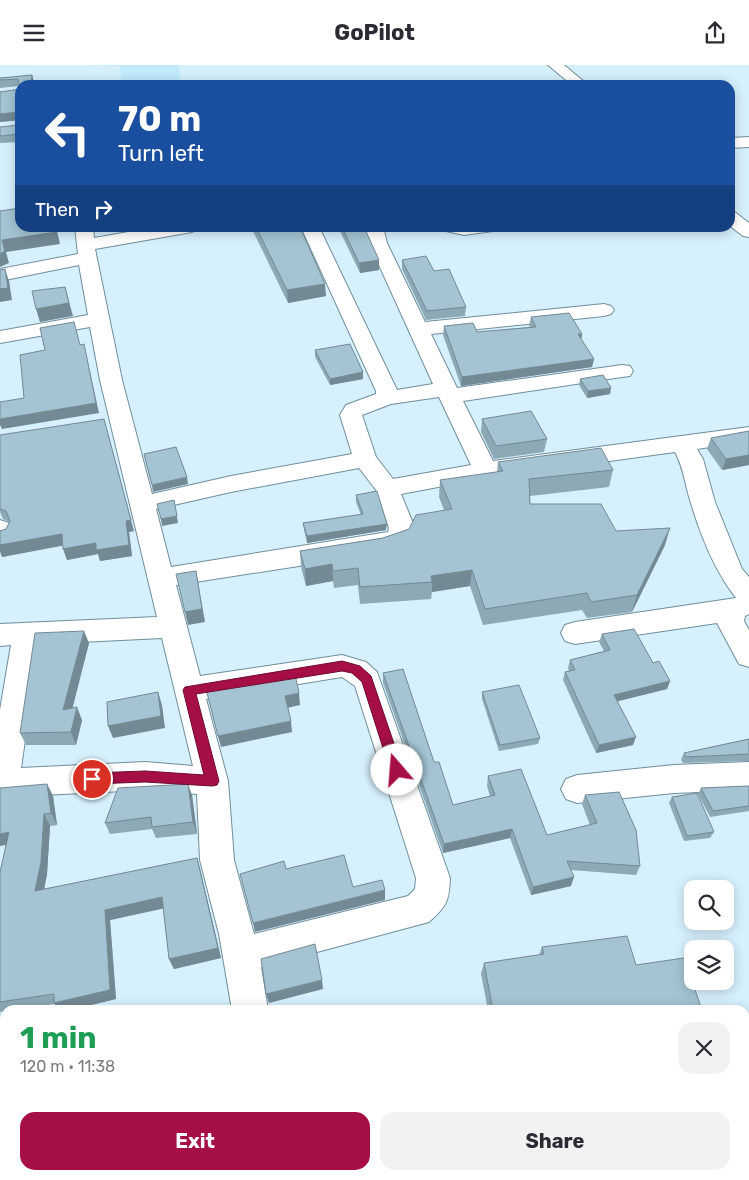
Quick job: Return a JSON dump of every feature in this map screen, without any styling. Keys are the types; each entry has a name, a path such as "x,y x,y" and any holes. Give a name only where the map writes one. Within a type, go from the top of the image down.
{"street":[{"path":"549,67 558,80"},
{"path":"549,67 572,80"},
{"path":"735,143 749,142"},
{"path":"735,203 749,214"},
{"path":"735,221 749,232"},
{"path":"0,275 85,243 159,232"},
{"path":"312,232 387,391 387,398"},
{"path":"375,232 378,243 486,470"},
{"path":"85,243 100,319 111,420 143,504 212,781 217,860 236,934 249,1005"},
{"path":"419,329 604,310"},
{"path":"0,337 100,319"},
{"path":"161,578 382,544 399,538 402,528 387,488 366,459 351,415 354,410 387,398 622,371"},
{"path":"387,488 486,470 617,451 682,445 749,434"},
{"path":"682,445 691,459 703,502 743,603"},
{"path":"143,504 231,484 366,459"},
{"path":"575,633 743,603"},
{"path":"743,603 730,621 749,656"},
{"path":"173,627 14,634 1,783 145,777 212,781"},
{"path":"189,690 342,666 356,669 367,679 432,879 432,897 417,910 239,955"},
{"path":"577,789 674,779 749,777"}],"shaded area":[{"path":"93,65 178,65 181,80 121,80 120,66"}],"building":[{"path":"32,75 32,80 0,80 0,78"},
{"path":"15,90 15,112 0,114 0,92"},
{"path":"15,125 15,134 0,136 0,127"},
{"path":"15,209 15,232 57,232 2,240 5,251 0,254 0,211"},
{"path":"258,232 302,232 325,284 287,290"},
{"path":"344,232 366,232 379,260 359,263"},
{"path":"426,256 434,271 449,269 466,307 427,311 402,260"},
{"path":"5,269 8,288 0,289 0,270"},
{"path":"65,287 69,303 36,309 32,291"},
{"path":"569,313 582,334 578,334 594,359 462,377 444,326 473,323 477,332 536,327 531,317"},
{"path":"74,322 80,345 84,344 96,403 0,419 0,402 24,398 20,355 45,350 40,328"},
{"path":"350,344 363,372 330,379 315,350"},
{"path":"603,375 611,388 588,391 580,379"},
{"path":"531,411 547,439 496,446 482,419"},
{"path":"104,419 131,520 126,521 129,545 96,550 96,543 63,549 62,534 0,545 0,531 6,529 10,521 6,511 0,509 0,435"},
{"path":"749,431 749,455 726,459 711,438"},
{"path":"176,447 187,477 152,485 144,454"},
{"path":"601,448 613,470 529,479 530,504 601,504 616,531 670,528 637,595 591,602 587,593 485,609 472,570 431,576 432,582 360,587 358,568 333,571 332,564 305,569 300,551 383,538 409,529 416,515 452,509 440,480 503,471 498,462"},
{"path":"377,491 387,524 307,536 303,523 363,514 356,495"},
{"path":"174,500 177,516 161,519 157,504"},
{"path":"196,571 202,609 185,612 176,574"},
{"path":"634,629 653,663 659,661 670,681 614,695 636,737 599,745 565,672 575,670 570,660 610,650 602,634"},
{"path":"84,631 63,710 77,707 71,732 20,733 35,633"},
{"path":"403,669 434,762 439,762 453,805 495,795 488,776 521,769 547,835 597,823 585,795 619,792 636,830 640,866 567,861 574,877 533,887 512,829 444,844 383,673"},
{"path":"295,674 299,693 285,696 291,721 218,736 206,689"},
{"path":"519,685 540,738 500,745 482,692"},
{"path":"158,692 161,716 108,726 107,702"},
{"path":"749,739 749,754 686,757 684,753"},
{"path":"47,784 51,813 44,814 41,862 35,891 197,858 218,948 169,959 162,897 105,910 110,990 54,1003 54,994 0,1002 0,872 9,832 0,834 0,788"},
{"path":"188,784 193,822 152,827 151,817 105,823 118,788"},
{"path":"749,786 749,806 713,811 701,788"},
{"path":"697,793 714,832 687,836 672,797"},
{"path":"344,855 353,887 382,880 385,890 253,923 240,874 284,861 286,869"},
{"path":"627,936 636,965 684,958 684,990 695,990 700,1005 492,1005 484,963 544,954 542,947"},
{"path":"315,944 322,980 266,994 261,959"}],"route":[{"path":"92,779 145,777 212,781 189,690 342,666 356,669 367,679 397,770"}]}
